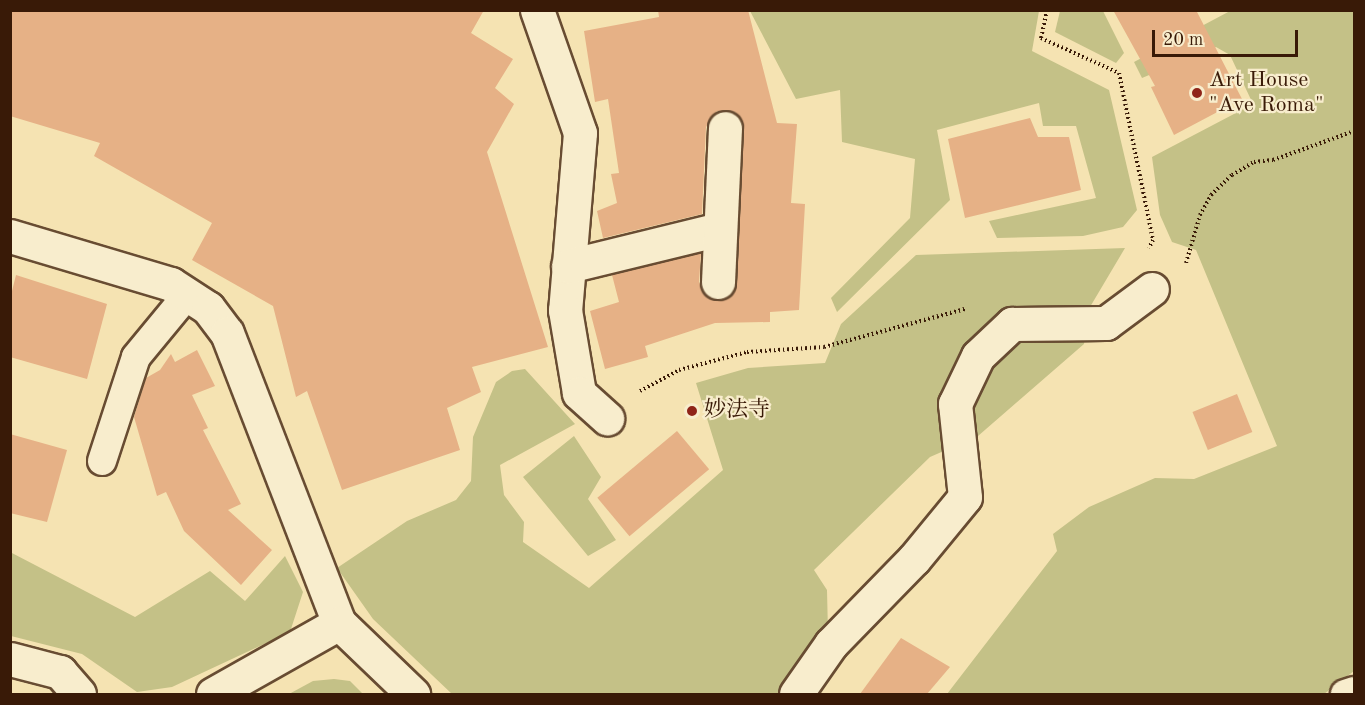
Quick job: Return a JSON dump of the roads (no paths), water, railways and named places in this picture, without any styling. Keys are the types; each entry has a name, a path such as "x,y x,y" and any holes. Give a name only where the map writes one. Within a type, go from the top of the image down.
{"street":[{"path":"537,10 580,133 565,310 579,393 607,418"},
{"path":"718,282 725,128"},
{"path":"568,266 720,229"},
{"path":"10,236 171,284 208,308 226,333 339,623 413,694"},
{"path":"796,694 831,644 914,559 965,497 955,404 978,356 1012,324 1106,323 1152,289"},
{"path":"213,694 339,623"},
{"path":"10,659 60,672 79,694"}],"lane":[{"path":"102,461 136,357 188,294"},
{"path":"1345,694 1354,691"}],"place":[{"name":"Art House \"Ave Roma\"","path":"1197,93"},
{"name":"妙法寺","path":"692,411"}]}
